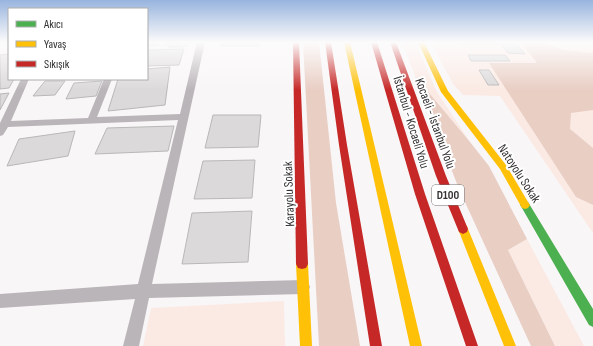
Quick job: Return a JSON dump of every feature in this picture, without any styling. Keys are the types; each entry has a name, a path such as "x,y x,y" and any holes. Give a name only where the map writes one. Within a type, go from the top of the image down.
{"main road":[{"name":"Karayolu Sokak","path":"296,58 306,346"},
{"path":"330,58 376,346"},
{"path":"351,58 416,346"},
{"name":"İstanbul - Kocaeli Yolu","path":"379,58 401,135 438,250 472,346"},
{"name":"Kocaeli - İstanbul Yolu","path":"399,58 441,176 510,346"},
{"name":"Natoyolu Sokak","path":"429,58 445,92 503,167 593,322"}],"street":[{"path":"131,346 197,58"},
{"path":"25,80 2,129 91,121 184,117"},
{"path":"91,121 108,80"},
{"path":"0,301 144,291 303,287"}],"shaded area":[{"path":"304,58 321,58 336,203 360,346 319,346"},
{"path":"408,58 422,58 437,92 470,142 415,76"},
{"path":"439,58 593,58 593,233 500,96 463,95 453,84"},
{"path":"533,58 593,58 593,110 571,113 570,129 593,148 593,205 576,197 489,63 537,63"},
{"path":"415,76 489,166 527,239 508,250 555,346 531,346 459,189"},
{"path":"527,239 584,346 555,346 508,250"},
{"path":"284,301 285,346 143,346 151,308"}],"building":[{"path":"0,58 8,58 8,80 13,80 9,88 0,89"},
{"path":"148,58 181,58 179,65 148,66"},
{"path":"470,58 508,58 510,61 471,61"},
{"path":"170,67 165,105 108,111 118,80 148,80 148,69"},
{"path":"479,70 489,70 499,85 488,85"},
{"path":"45,81 65,81 55,95 33,96"},
{"path":"102,81 96,96 66,99 74,83"},
{"path":"9,93 0,110 0,94"},
{"path":"213,115 261,115 258,147 205,148"},
{"path":"174,126 168,151 95,154 107,128"},
{"path":"75,131 68,156 7,166 19,139"},
{"path":"255,160 252,198 194,199 203,161"},
{"path":"252,211 248,262 182,264 192,213"}],"traffic: fast":[{"path":"525,205 593,321"}],"traffic: slow":[{"path":"351,58 416,346"},
{"path":"429,58 445,92 503,167 525,205"},
{"path":"463,229 510,346"},
{"path":"302,264 306,346"}],"traffic: jam":[{"path":"296,58 302,264"},
{"path":"330,58 376,346"},
{"path":"379,58 420,194 472,346"},
{"path":"399,58 441,176 463,229"}]}
